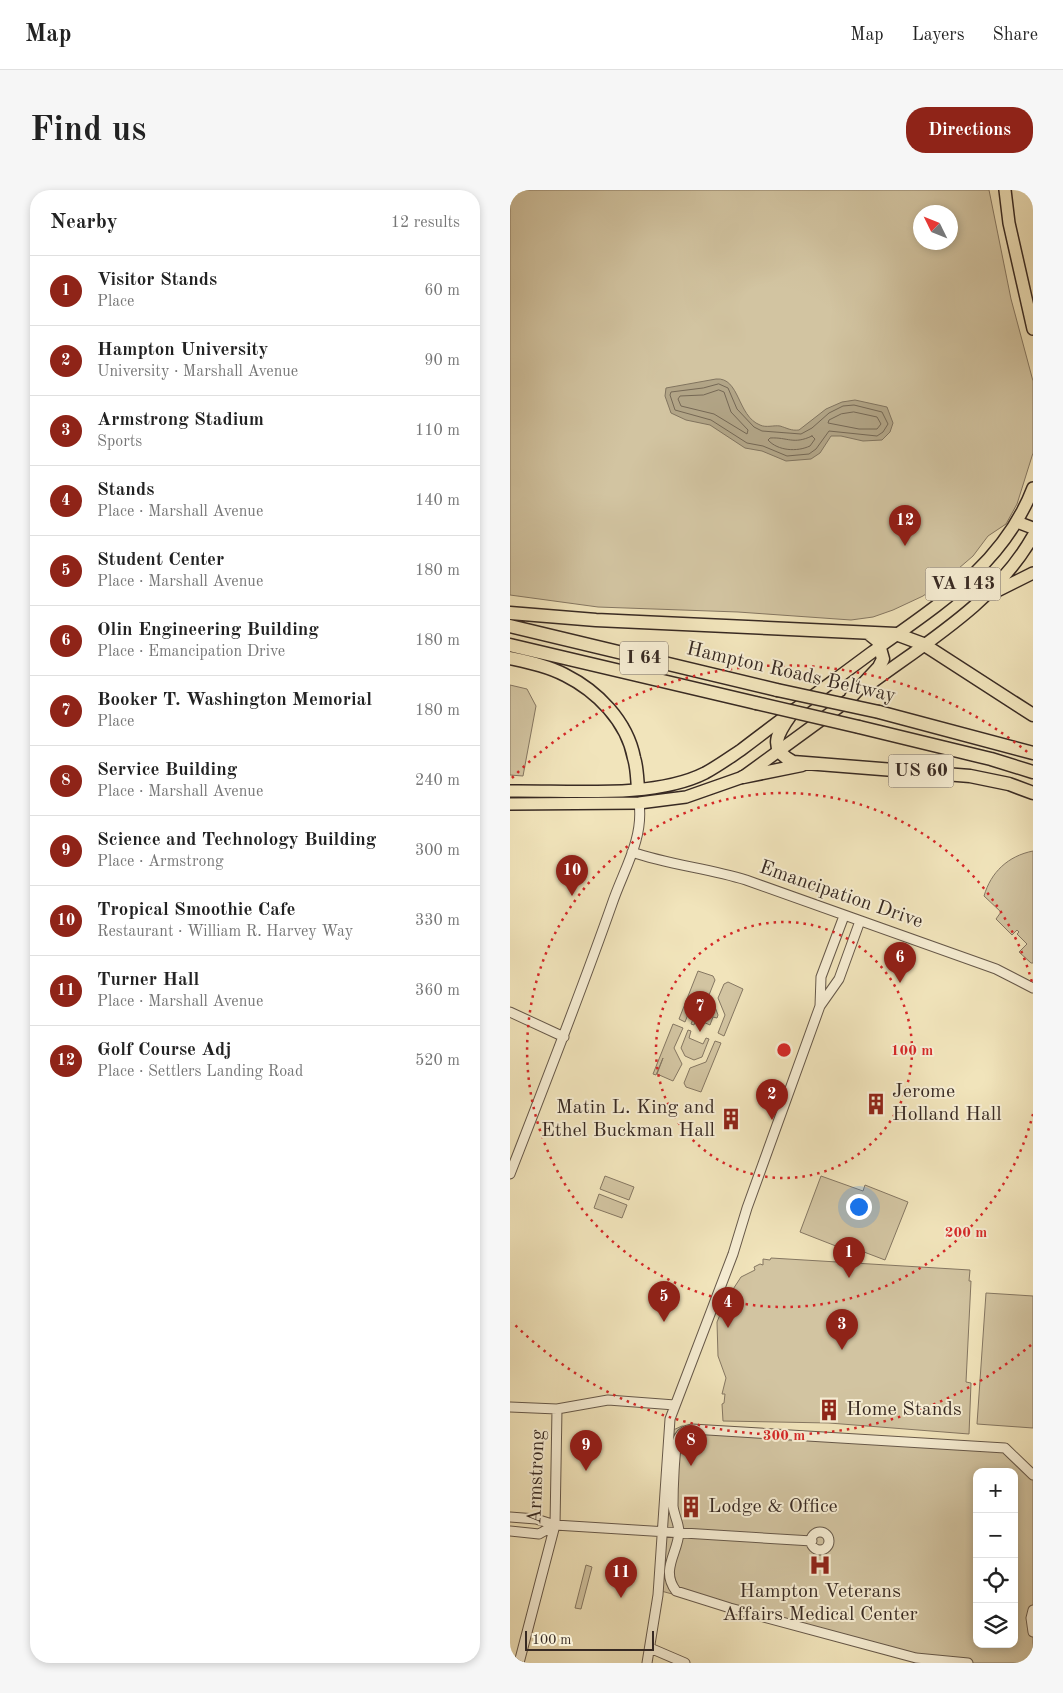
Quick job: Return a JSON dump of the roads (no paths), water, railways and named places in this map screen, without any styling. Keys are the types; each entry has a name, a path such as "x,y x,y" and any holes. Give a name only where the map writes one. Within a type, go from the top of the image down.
{"highway":[{"path":"510,613 596,620 896,634 923,644 1033,715"},
{"name":"Hampton Roads Beltway","path":"510,626 777,690 879,712 1033,753"},
{"path":"851,697 882,663 881,646 868,633"},
{"name":"Hampton Roads Beltway","path":"510,645 982,756 1033,772"},
{"path":"510,658 547,667 565,675 595,695 608,708 620,723 629,741 634,758 638,788"},
{"path":"794,710 777,736 780,751 793,762 806,764"},
{"name":"US 60","path":"743,777 806,764 857,766 970,776 1009,784 1033,793"}],"main road":[{"path":"1005,190 1009,222 1033,329"},
{"path":"1033,488 1017,522 1033,528"},
{"name":"VA 143","path":"896,634 980,570 1003,544 1017,522"},
{"path":"984,597 1012,566 1033,536"},
{"name":"VA 143","path":"743,777 984,597 1033,573"},
{"path":"510,792 638,788 683,781 704,774 896,634"},
{"name":"US 60","path":"510,804 640,803 686,797 743,777"},
{"path":"638,788 640,803"}],"street":[{"path":"510,1174 564,1037 632,852 640,825 640,803"},
{"name":"Emancipation Drive","path":"632,852 654,860 719,872 996,969 1033,988"},
{"path":"820,1006 821,977 844,916"},
{"path":"647,1663 658,1595 670,1419 733,1254 747,1208 820,1006 839,980 860,921"},
{"path":"510,1012 564,1037"},
{"path":"510,1407 557,1409 608,1400 675,1405"},
{"name":"Armstrong","path":"518,1663 555,1525 557,1409"},
{"path":"968,1663 916,1658 680,1594 671,1585 670,1578 671,1558 679,1533 673,1506 676,1442 686,1430 1005,1448 1033,1475"},
{"path":"510,1517 536,1519 555,1525 812,1541"},
{"path":"510,1531 539,1534 555,1525"},
{"path":"1033,1610 1031,1618 1033,1632"},
{"path":"650,1648 685,1663"}],"water":[{"path":"716,379 724,380 730,384 747,414 752,420 762,426 780,426 791,430 799,430 826,409 842,402 855,400 887,407 893,423 890,432 882,440 863,441 841,436 831,436 820,453 811,459 786,461 762,451 745,448 710,425 686,420 671,413 665,396 666,388"}],"place":[{"name":"Golf Course Adj","path":"905,546"},
{"name":"Tropical Smoothie Cafe","path":"572,896"},
{"name":"Olin Engineering Building","path":"900,983"},
{"name":"Booker T. Washington Memorial","path":"700,1032"},
{"name":"Jerome Holland Hall","path":"876,1104"},
{"name":"Matin L. King and Ethel Buckman Hall","path":"731,1119"},
{"name":"Hampton University","path":"772,1120"},
{"name":"Visitor Stands","path":"849,1278"},
{"name":"Student Center","path":"664,1322"},
{"name":"Stands","path":"728,1328"},
{"name":"Armstrong Stadium","path":"842,1350"},
{"name":"Home Stands","path":"829,1410"},
{"name":"Service Building","path":"691,1466"},
{"name":"Science and Technology Building","path":"586,1471"},
{"name":"Lodge & Office","path":"691,1507"},
{"name":"Hampton Veterans Affairs Medical Center","path":"820,1565"},
{"name":"Turner Hall","path":"621,1598"}]}
